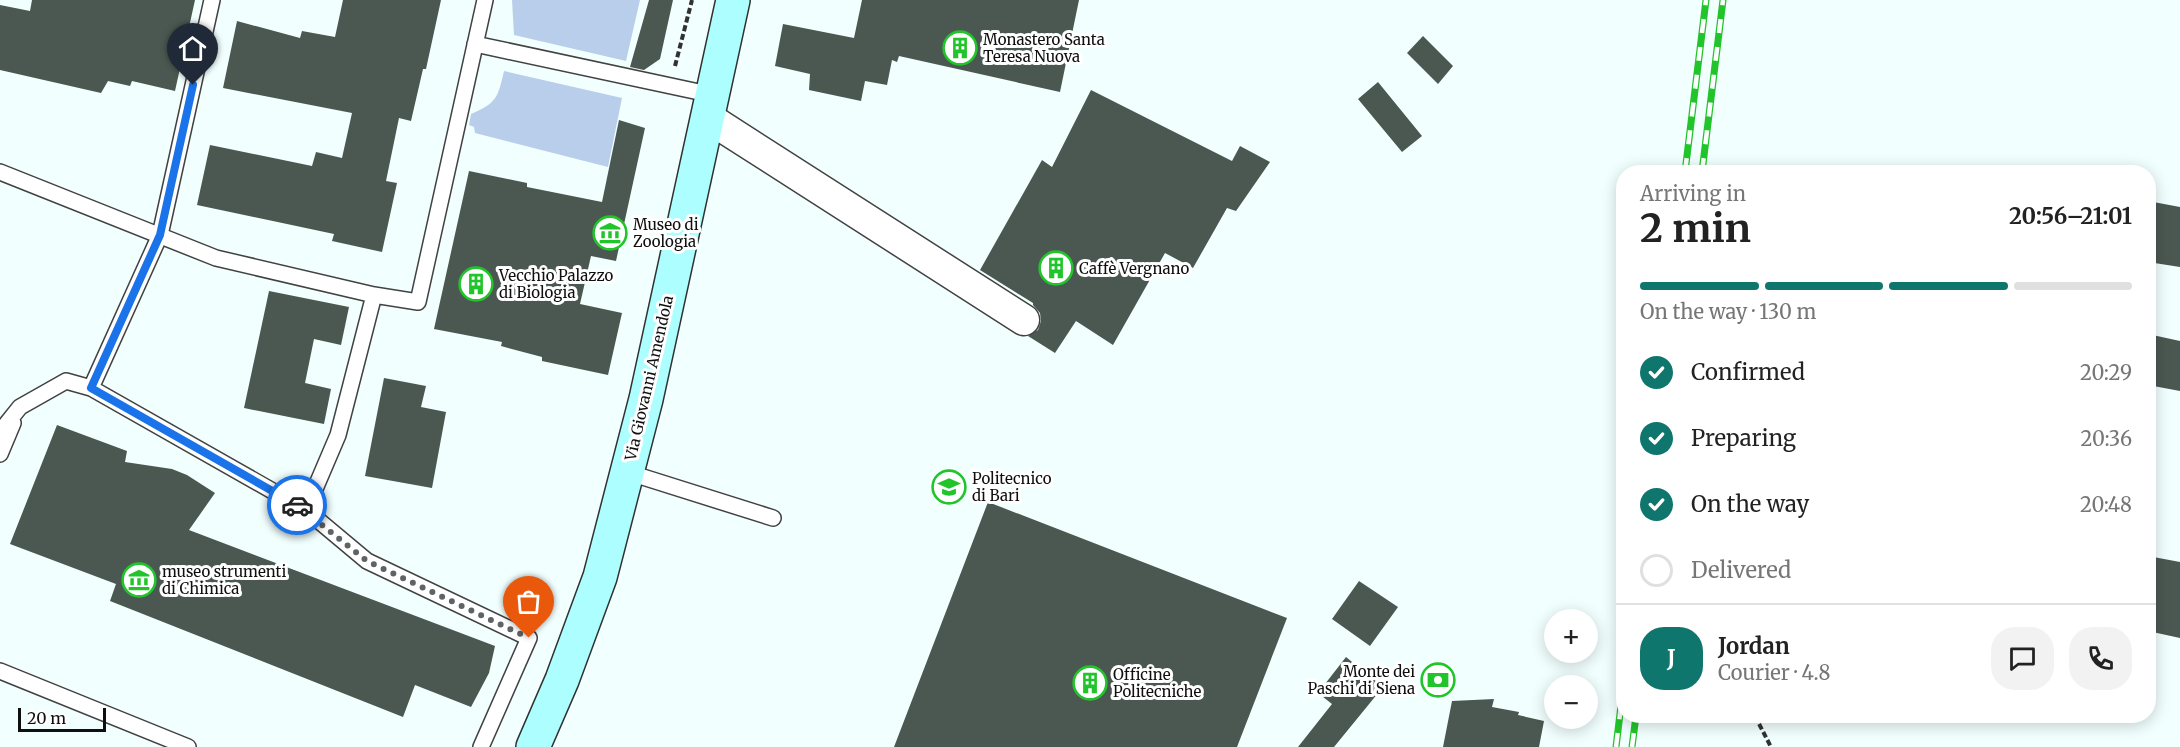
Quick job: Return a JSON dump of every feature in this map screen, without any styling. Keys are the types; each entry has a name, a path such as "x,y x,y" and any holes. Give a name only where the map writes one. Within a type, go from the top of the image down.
{"main road":[{"name":"Via Giovanni Amendola","path":"533,747 562,680 600,577 646,399 733,0"}],"street":[{"path":"710,106 1024,320"}],"lane":[{"path":"91,388 160,235 212,0"},
{"path":"0,172 216,258 374,295 418,302 485,0"},
{"path":"476,44 669,86 710,106"},
{"path":"306,510 338,435 374,295"},
{"path":"0,432 20,406 66,381 91,388 306,510 367,561 529,638 481,747"},
{"path":"0,454 20,406"},
{"path":"627,472 772,518"},
{"path":"0,671 188,747"}],"path":[{"path":"669,86 692,0"},
{"path":"1758,723 1770,747"}],"shaded area":[{"path":"512,0 640,0 626,61 514,35"},
{"path":"504,71 622,98 608,167 475,133 474,127 469,125 471,114 495,98"}],"building":[{"path":"32,0 195,0 175,91 132,81 130,86 108,81 101,93 0,70 0,5 30,11"},
{"path":"343,0 441,0 426,69 423,69 411,121 399,118 386,181 397,183 382,252 332,241 334,234 197,205 210,145 312,166 316,152 342,158 352,113 223,88 237,21 300,38 302,31 335,37"},
{"path":"649,0 673,0 660,59 644,70 630,67"},
{"name":"Monastero Santa Teresa Nuova","path":"862,0 1079,0 1060,92 899,56 897,62 892,60 887,85 865,81 861,101 809,90 810,74 775,66 783,24 854,38"},
{"path":"1423,36 1453,66 1438,84 1407,53"},
{"path":"1378,82 1422,136 1402,152 1358,99"},
{"path":"1091,90 1232,161 1240,146 1270,162 1236,211 1227,208 1193,268 1165,253 1113,345 1076,321 1055,353 1028,336 1038,330 1041,321 1040,313 1033,303 980,270 1042,160 1052,167"},
{"name":"Vecchio Palazzo di Biologia","path":"619,120 645,128 616,261 591,256 580,304 622,313 608,375 542,361 542,357 501,346 502,342 434,329 469,171 527,183 527,187 602,202"},
{"path":"2156,202 2180,207 2180,267 2156,263"},
{"path":"269,291 349,307 341,345 314,339 305,383 331,389 324,424 244,408"},
{"path":"2156,336 2180,341 2180,391 2156,386"},
{"path":"384,378 426,386 421,407 446,412 432,488 365,476"},
{"path":"57,425 127,451 125,462 172,469 187,475 215,493 189,530 495,646 489,673 471,707 415,685 403,717 110,601 116,584 10,544"},
{"name":"Officine Politecniche","path":"988,502 1287,618 1237,747 894,747"},
{"path":"2156,558 2180,562 2180,638 2156,633"},
{"path":"1359,581 1398,607 1370,646 1332,619"},
{"path":"1346,657 1383,687 1334,747 1298,747 1332,704 1318,693"},
{"path":"1494,699 1492,707 1519,712 1518,715 1544,721 1539,747 1443,747 1452,701"}],"railway":[{"path":"1686,165 1706,0"},
{"path":"1703,165 1723,0"},
{"path":"1616,747 1619,723"},
{"path":"1632,747 1635,723"}],"way so far":[{"path":"297,505 367,561 529,638"}],"place":[{"name":"Monastero Santa Teresa Nuova","path":"960,48"},
{"name":"Museo di Zoologia","path":"610,233"},
{"name":"Caffè Vergnano","path":"1056,268"},
{"name":"Vecchio Palazzo di Biologia","path":"476,284"},
{"name":"Politecnico di Bari","path":"949,487"},
{"name":"museo strumenti di Chimica","path":"139,580"},
{"name":"Monte dei Paschi di Siena","path":"1438,680"},
{"name":"Officine Politecniche","path":"1090,683"}],"route":[{"path":"193,85 160,235 91,388 297,505"}]}
